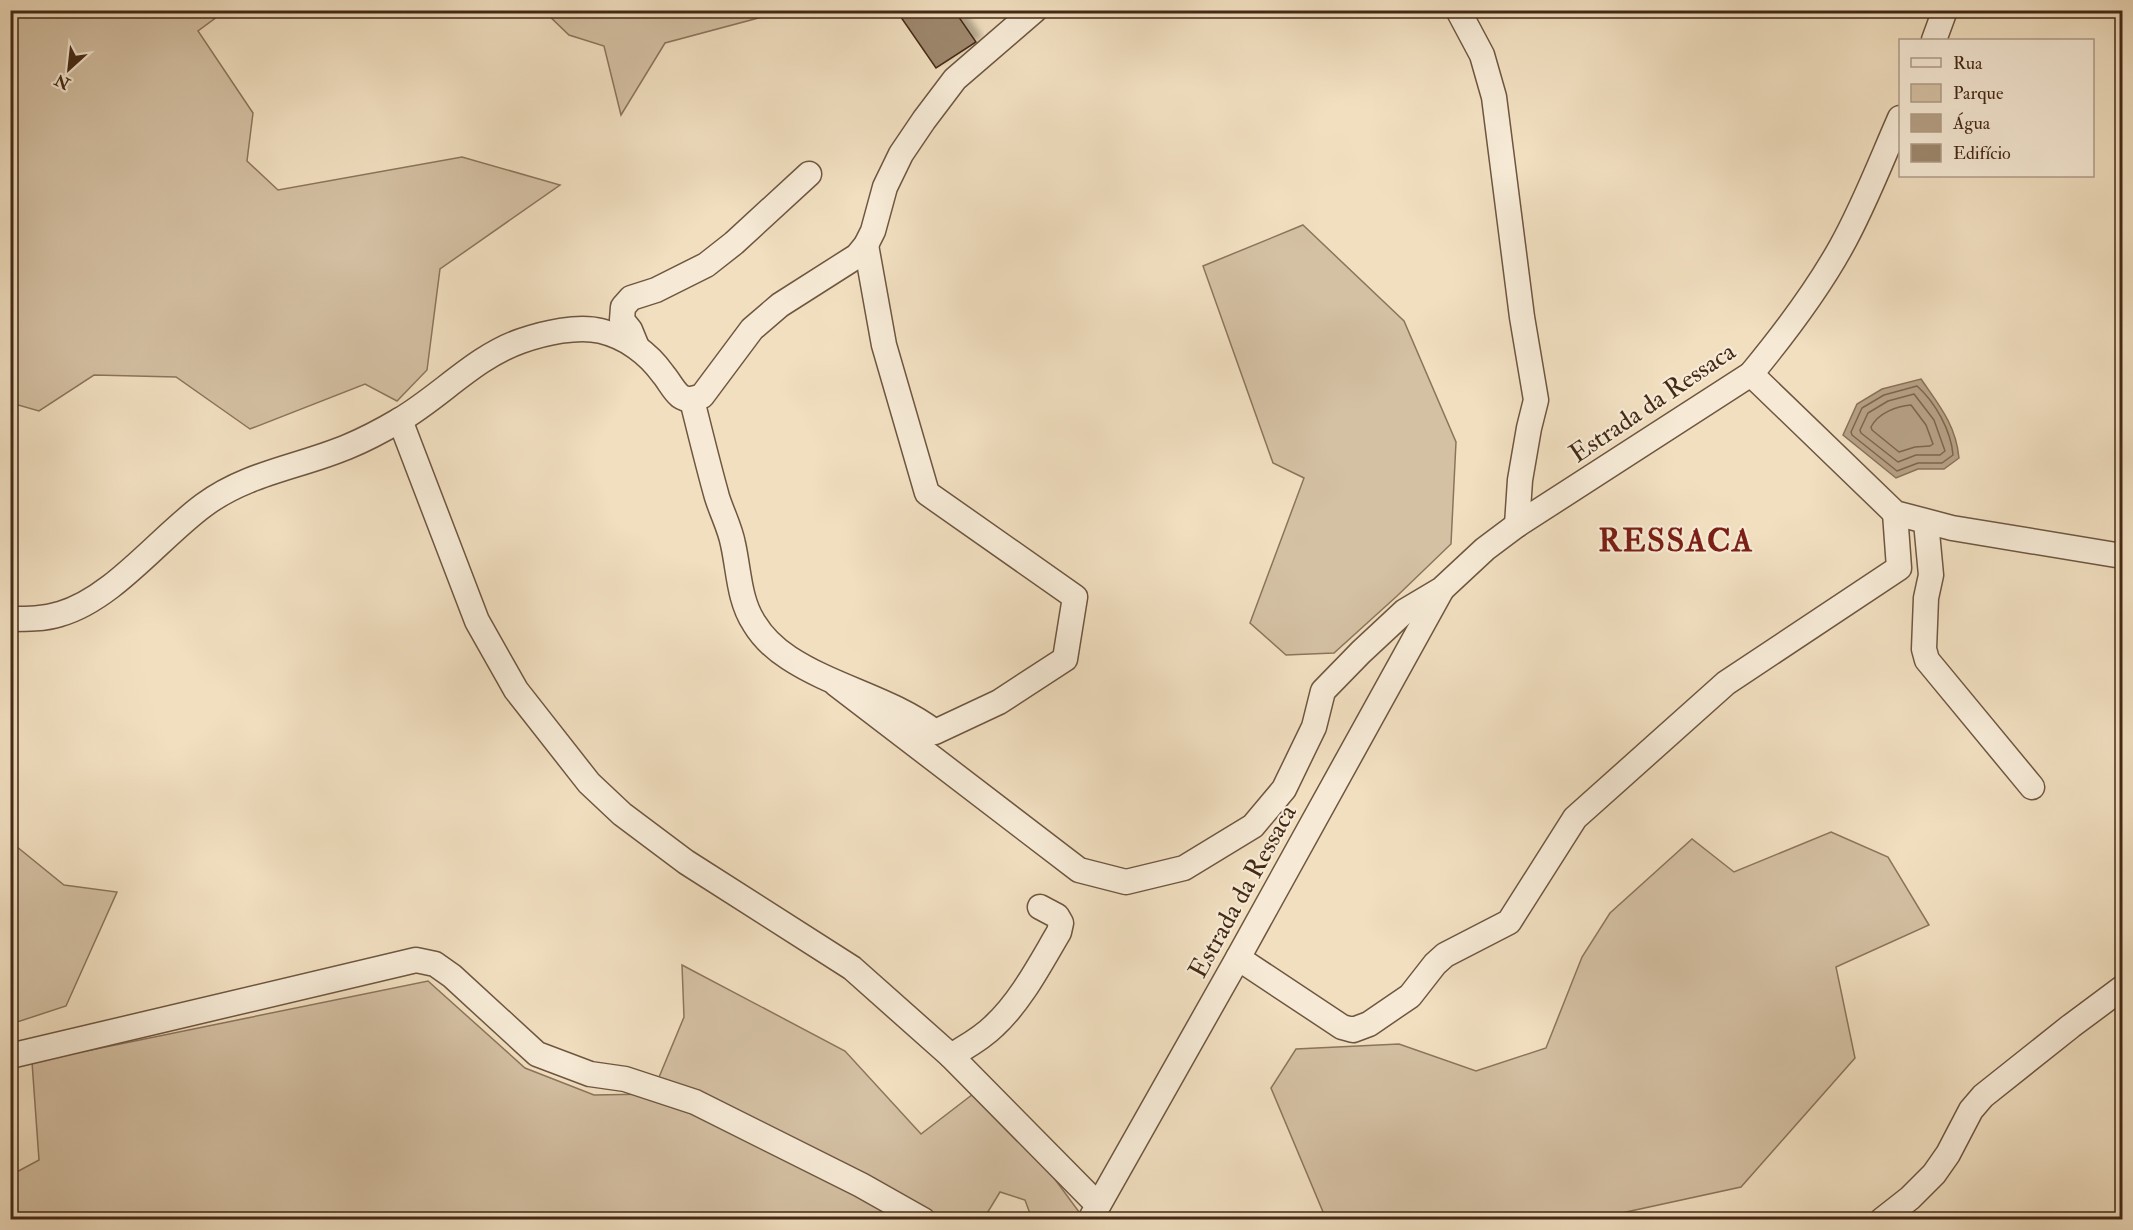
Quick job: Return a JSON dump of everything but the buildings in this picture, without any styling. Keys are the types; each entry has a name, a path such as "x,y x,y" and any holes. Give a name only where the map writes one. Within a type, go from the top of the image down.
{"street":[{"path":"10,619 35,619 60,614 84,605 113,584 205,504 255,476 347,447 400,420 488,357 518,342 556,330 599,330 617,336 637,347 662,372 682,397 692,400 702,396 752,329 780,305 857,256 873,231 885,187 901,153 924,120 955,79 1035,10"},
{"path":"1458,10 1482,55 1494,97 1522,317 1536,400 1520,480 1517,525"},
{"path":"1934,39 1945,10"},
{"name":"Estrada da Ressaca","path":"1094,1212 1238,958 1442,589 1485,549 1517,525 1752,374 1772,350 1811,294 1841,246 1899,120"},
{"path":"637,347 630,330 622,320 623,307 631,298 656,290 706,265 734,243 809,174"},
{"path":"692,400 717,496 733,542 743,598 753,623 772,646 791,660 836,684 922,722 935,732 999,702 1065,659 1075,597 927,493 884,345 866,245"},
{"path":"1752,374 1895,513 1952,528 2122,556"},
{"path":"400,420 477,621 516,690 589,783 622,814 686,862 852,968 951,1056 1094,1212"},
{"path":"1238,958 1342,1026 1353,1030 1370,1024 1410,996 1445,955 1509,922 1575,818 1726,683 1899,568 1895,513"},
{"path":"1926,522 1931,575 1926,608 1924,650 1928,660 2032,787"},
{"path":"836,684 1079,870 1126,882 1184,868 1253,826 1284,789 1314,727 1323,691 1406,611 1442,589"},
{"path":"951,1056 978,1040 996,1025 1012,1005 1054,941 1061,923 1057,916 1040,907"},
{"path":"10,1056 416,960 435,964 452,976 537,1054 590,1074 625,1079 695,1102 861,1185 923,1220"},
{"path":"1882,1220 1910,1198 1934,1174 1948,1154 1971,1110 1983,1096 2122,988"}],"green space":[{"path":"10,11 225,11 198,31 253,113 247,161 278,190 462,157 560,185 440,269 427,370 397,401 365,384 250,429 176,377 94,375 39,411 11,403"},
{"path":"544,11 766,11 762,17 665,43 621,115 604,46 569,35"},
{"path":"1303,225 1404,321 1456,442 1451,544 1334,653 1286,655 1250,623 1304,478 1273,463 1203,266"},
{"path":"1831,832 1888,857 1929,925 1836,967 1855,1058 1741,1187 1594,1219 1326,1219 1271,1088 1296,1049 1399,1044 1476,1071 1546,1048 1582,957 1610,913 1692,839 1734,872"},
{"path":"11,842 64,885 117,892 66,1006 11,1024"},
{"path":"682,965 845,1051 921,1134 977,1091 1040,1159 1082,1216 1080,1219 1032,1219 1025,1200 1000,1192 983,1220 831,1220 828,1213 795,1220 11,1220 11,1175 39,1160 32,1062 428,981 525,1068 594,1095 652,1094 684,1017"}],"water":[{"path":"1921,379 1950,425 1959,458 1944,469 1918,469 1896,478 1843,435 1857,404 1882,389"}],"district":[{"name":"RESSACA","path":"1676,540"}]}
